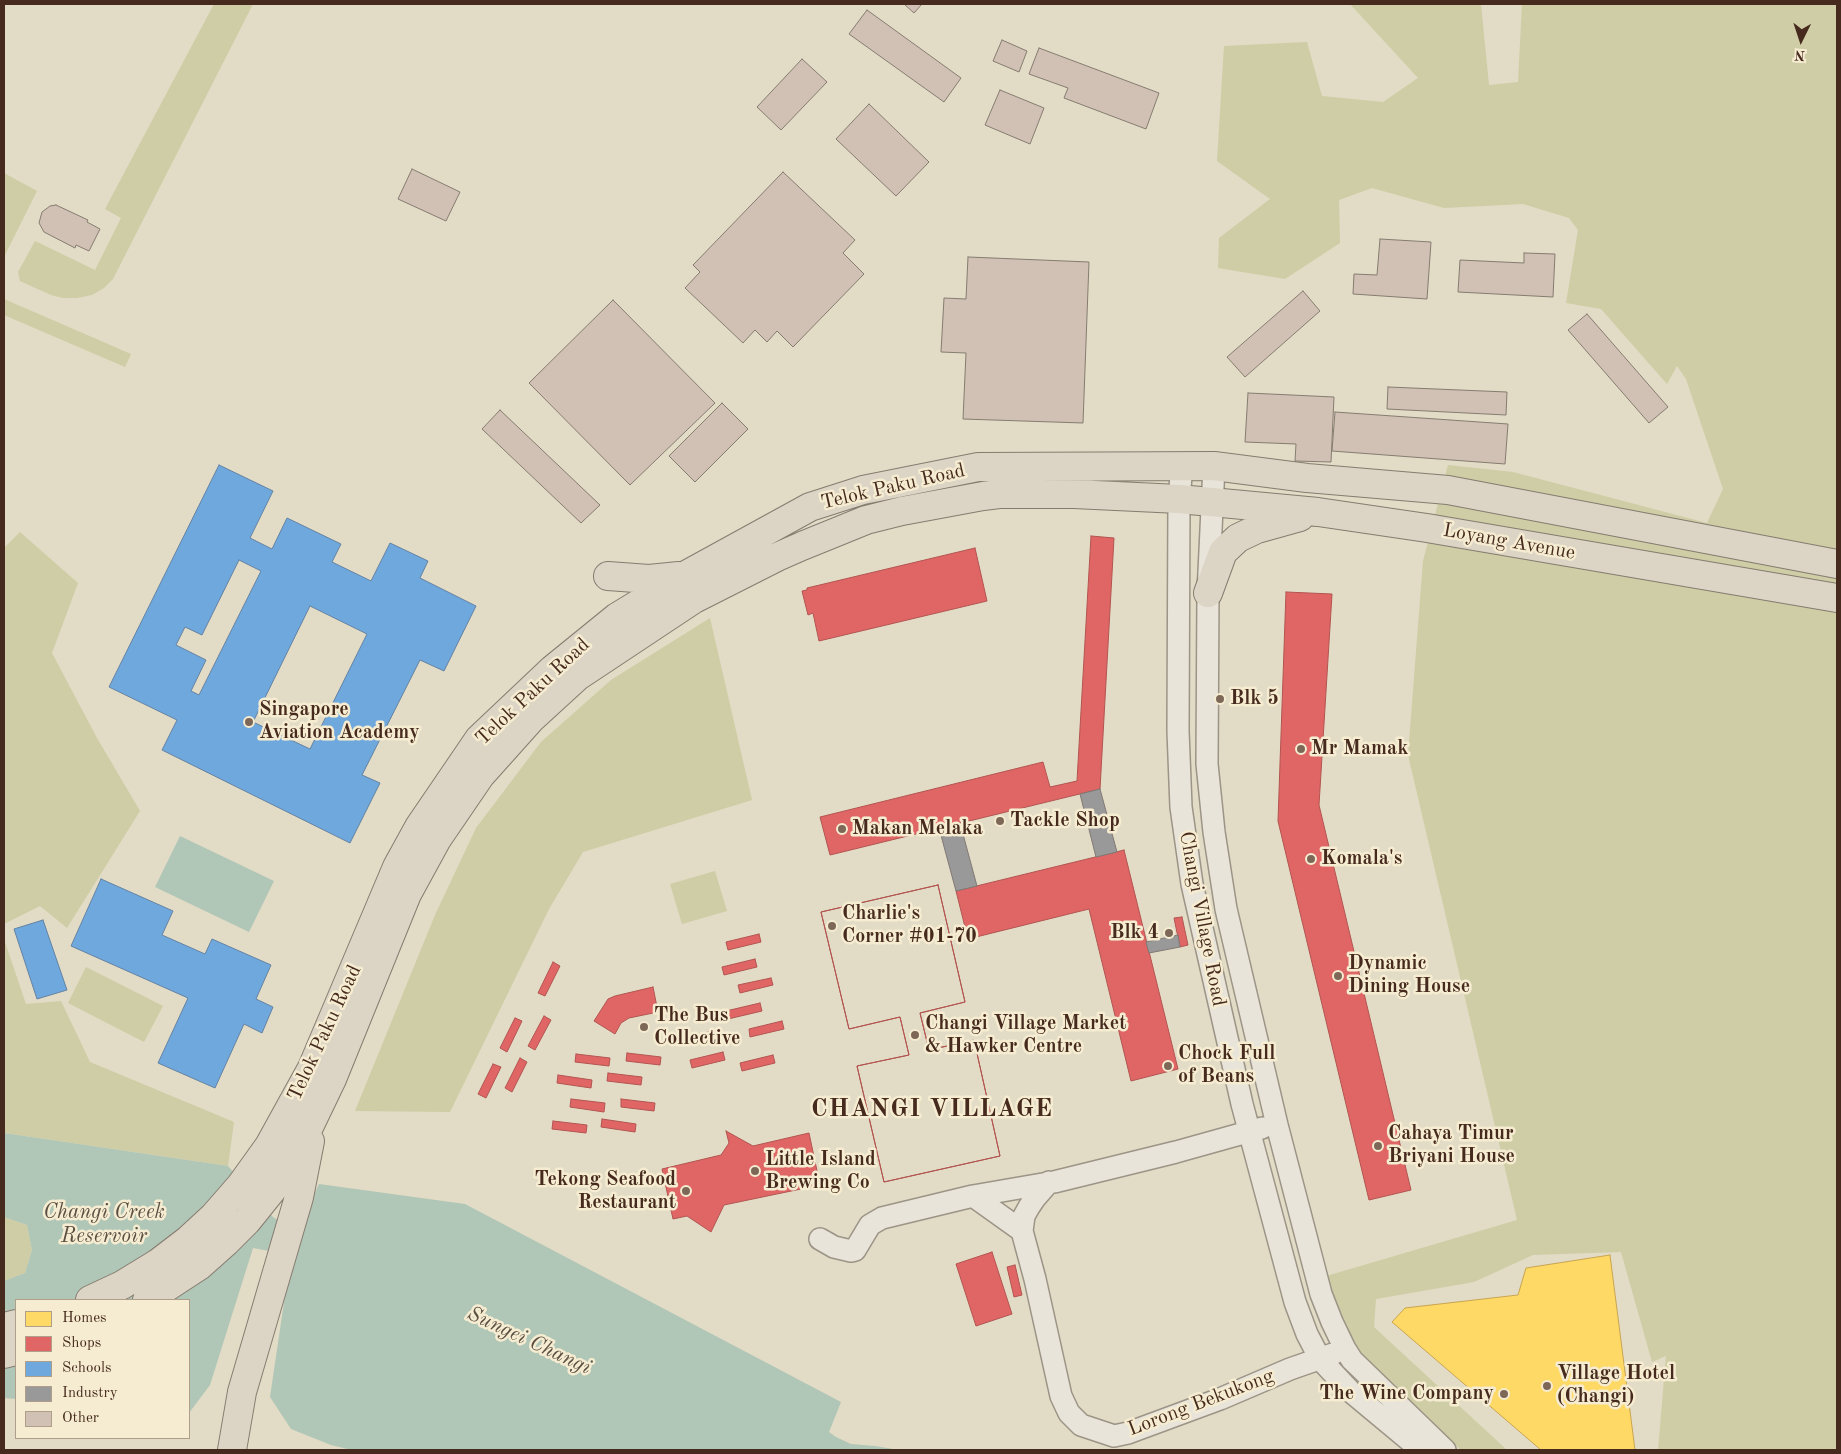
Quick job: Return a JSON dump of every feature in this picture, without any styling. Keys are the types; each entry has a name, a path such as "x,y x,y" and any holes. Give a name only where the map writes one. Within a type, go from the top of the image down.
{"main road":[{"name":"Loyang Avenue","path":"1182,465 1214,466 1307,478 1448,490 1837,564"},
{"name":"Telok Paku Road","path":"92,1299 122,1285 158,1263 188,1240 214,1216 241,1185 269,1146 312,1068 397,867 419,827 479,739 552,669 617,616 686,575 810,507 863,490 978,467 1182,465"},
{"name":"Telok Paku Road","path":"149,1299 199,1266 247,1221 272,1190 296,1154 314,1120 407,894 437,839 480,776 531,719 578,676 694,600 777,556 866,520 902,511 999,494 1074,494 1179,498"},
{"name":"Loyang Avenue","path":"1179,498 1318,512 1427,528 1837,598"},
{"path":"1208,593 1223,552 1238,538 1257,528 1318,512"},
{"path":"608,576 648,579 686,575"},
{"path":"232,1450 242,1392 299,1197 314,1120"}],"street":[{"name":"Changi Village Road","path":"1182,465 1179,498 1178,730 1181,807 1192,884 1216,996 1294,1302 1307,1334 1320,1359 1350,1391 1421,1450"},
{"name":"Changi Village Road","path":"1214,466 1208,593 1207,764 1214,832 1226,908 1277,1125 1321,1294 1345,1349 1352,1360 1445,1450"},
{"path":"820,1239 834,1247 851,1251 855,1250 870,1225 882,1218 973,1196 1054,1182 1277,1125"},
{"path":"973,1196 1022,1231 1024,1216 1034,1198 1049,1182"},
{"name":"Lorong Bekukong","path":"1022,1231 1035,1279 1061,1396 1069,1413 1082,1426 1114,1436 1128,1433 1220,1399 1284,1371 1345,1349"}],"green space":[{"path":"214,4 253,4 113,279 104,288 92,295 77,298 63,298 51,295 20,281 18,272 35,241 95,270 121,218 105,209"},
{"path":"1350,4 1481,4 1489,85 1518,82 1522,4 1837,4 1837,1450 1658,1450 1666,1356 1652,1362 1621,1252 1533,1255 1474,1282 1376,1299 1374,1327 1507,1450 1461,1450 1365,1367 1342,1339 1323,1277 1517,1220 1408,755 1423,561 1448,465 1513,472 1707,523 1723,489 1686,379 1677,366 1667,384 1601,309 1566,303 1578,230 1569,218 1523,204 1444,208 1372,188 1339,200 1340,243 1285,279 1218,268 1219,238 1270,199 1217,161 1224,46 1307,42 1322,96 1383,102 1418,78"},
{"path":"4,173 37,191 4,257"},
{"path":"4,299 131,354 125,367 4,315"},
{"path":"20,532 78,583 52,653 97,738 140,811 67,928 40,906 4,924 4,548"},
{"path":"710,618 752,800 583,852 549,909 450,1112 355,1111 435,915 476,828 541,742 611,680"},
{"path":"715,871 727,911 682,924 670,884"},
{"path":"4,939 26,1004 61,1001 90,1062 234,1122 228,1166 4,1133"},
{"path":"86,967 163,1006 144,1042 68,1003"},
{"path":"4,1217 27,1225 32,1250 25,1273 4,1281"}],"water":[{"path":"180,836 274,881 249,932 155,887"},
{"path":"4,1133 228,1166 273,1217 297,1232 319,1184 465,1204 841,1402 829,1432 836,1437 851,1444 899,1450 352,1450 331,1445 291,1429 270,1397 291,1255 253,1248 210,1385 190,1412 190,1299 15,1299 15,1399 4,1398 4,1281 25,1273 32,1250 27,1225 4,1217"}],"building: Homes":[{"name":"Village Hotel (Changi)","path":"1610,1255 1635,1450 1541,1450 1392,1322 1405,1308 1518,1295 1526,1268"}],"building: Shops":[{"path":"1091,536 1114,538 1100,789 830,855 820,817 1043,762 1050,787 1077,781"},
{"path":"975,548 987,601 819,641 813,613 808,615 802,591 807,590 807,588"},
{"path":"1286,592 1332,594 1319,805 1411,1190 1369,1200 1278,821"},
{"path":"1124,850 1178,1069 1131,1081 1089,909 968,939 956,891"},
{"name":"Changi Village Market & Hawker Centre","path":"938,885 965,1002 920,1013 929,1050 974,1040 1000,1156 884,1182 857,1066 909,1055 900,1017 849,1029 821,912"},
{"name":"Changi Village Market & Hawker Centre","path":"938,885 965,1002 920,1013 929,1050 974,1040 1000,1156 884,1182 857,1066 909,1055 900,1017 849,1029 821,912"},
{"path":"1182,917 1188,945 1180,947 1174,918"},
{"path":"759,934 761,942 728,950 726,942"},
{"path":"755,959 757,967 724,975 722,967"},
{"path":"553,962 560,966 545,996 538,993"},
{"path":"771,978 773,985 740,993 738,985"},
{"path":"653,987 658,1012 629,1018 621,1023 615,1034 594,1021 608,999"},
{"path":"760,1003 762,1011 728,1019 726,1011"},
{"path":"544,1016 551,1020 535,1050 528,1046"},
{"path":"515,1018 522,1021 507,1052 500,1048"},
{"path":"782,1021 784,1029 750,1037 749,1029"},
{"path":"721,1029 723,1037 690,1045 688,1037"},
{"path":"723,1052 725,1060 692,1068 690,1060"},
{"path":"627,1053 661,1057 660,1065 626,1061"},
{"path":"576,1054 610,1058 609,1066 575,1062"},
{"path":"773,1055 775,1063 742,1071 740,1063"},
{"path":"520,1058 527,1062 512,1092 505,1088"},
{"path":"493,1064 501,1067 486,1098 478,1094"},
{"path":"608,1073 642,1077 641,1085 607,1081"},
{"path":"558,1075 592,1080 591,1088 557,1083"},
{"path":"571,1099 605,1103 604,1112 570,1107"},
{"path":"621,1099 655,1103 654,1111 621,1107"},
{"path":"602,1119 636,1124 635,1132 601,1127"},
{"path":"553,1121 587,1125 586,1133 552,1129"},
{"path":"726,1131 753,1146 809,1133 820,1185 724,1205 711,1232 687,1216 673,1219 662,1169 721,1155 729,1143"},
{"path":"992,1252 1012,1314 976,1326 956,1264"},
{"path":"1015,1265 1022,1295 1014,1297 1007,1267"}],"building: Schools":[{"path":"219,465 273,491 250,538 272,549 287,518 341,544 332,562 371,581 390,543 428,561 420,578 476,606 444,671 420,660 362,775 380,783 350,843 162,750 177,720 109,687","holes":["239,560 261,571 199,695 191,691 206,660 176,645 185,627 202,635","310,606 367,634 310,749 253,722"]},
{"path":"101,879 173,911 162,935 205,954 212,939 271,965 256,999 273,1007 262,1033 244,1024 215,1088 158,1063 188,998 71,946"},
{"path":"43,920 67,990 37,999 14,929"}],"building: Industry":[{"path":"1100,789 1117,852 1096,857 1080,794"},
{"path":"960,823 977,886 956,891 939,828"},
{"path":"1178,935 1180,947 1149,953 1146,942"}],"building: Other":[{"path":"904,4 922,4 914,13"},
{"path":"867,10 961,78 944,102 849,34"},
{"path":"1002,40 1027,51 1019,72 993,61"},
{"path":"1039,48 1159,93 1146,129 1064,98 1068,88 1029,74"},
{"path":"802,59 827,82 781,130 757,107"},
{"path":"1000,90 1044,108 1030,144 985,125"},
{"path":"869,104 929,162 896,196 836,139"},
{"path":"412,169 460,192 446,221 398,199"},
{"path":"783,172 855,240 843,253 864,274 793,347 777,331 767,342 755,330 743,343 685,288 700,272 693,265"},
{"path":"56,205 88,220 87,222 100,229 89,251 76,245 75,248 44,232 39,223 42,212 50,206"},
{"path":"1380,239 1431,242 1427,299 1353,294 1354,274 1377,275"},
{"path":"1524,253 1555,254 1553,297 1458,292 1460,260 1524,263"},
{"path":"968,257 1089,262 1083,423 963,419 966,353 941,352 944,298 966,299"},
{"path":"1303,291 1320,311 1245,377 1227,357"},
{"path":"613,300 715,403 630,485 529,383"},
{"path":"1587,314 1668,407 1649,423 1568,330"},
{"path":"1388,387 1507,392 1506,415 1387,409"},
{"path":"1248,393 1334,397 1331,462 1295,461 1296,444 1245,442"},
{"path":"722,403 748,429 695,482 669,456"},
{"path":"500,410 600,505 581,523 482,429"},
{"path":"1335,412 1508,424 1505,464 1332,451"}],"place":[{"name":"Blk 5","path":"1220,699"},
{"name":"Singapore Aviation Academy","path":"249,722"},
{"name":"Mr Mamak","path":"1301,749"},
{"name":"Tackle Shop","path":"1000,821"},
{"name":"Makan Melaka","path":"842,829"},
{"name":"Komala's","path":"1311,859"},
{"name":"Charlie's Corner #01-70","path":"832,926"},
{"name":"Blk 4","path":"1169,933"},
{"name":"Dynamic Dining House","path":"1338,976"},
{"name":"The Bus Collective","path":"644,1027"},
{"name":"Changi Village Market & Hawker Centre","path":"915,1035"},
{"name":"Chock Full of Beans","path":"1168,1066"},
{"name":"Cahaya Timur Briyani House","path":"1378,1146"},
{"name":"Little Island Brewing Co","path":"755,1171"},
{"name":"Tekong Seafood Restaurant","path":"686,1191"},
{"name":"Village Hotel (Changi)","path":"1547,1386"},
{"name":"The Wine Company","path":"1504,1394"}],"district":[{"name":"CHANGI VILLAGE","path":"932,1109"}],"water label":[{"name":"Changi Creek Reservoir","path":"104,1224"},
{"name":"Sungei Changi","path":"529,1341"}]}
